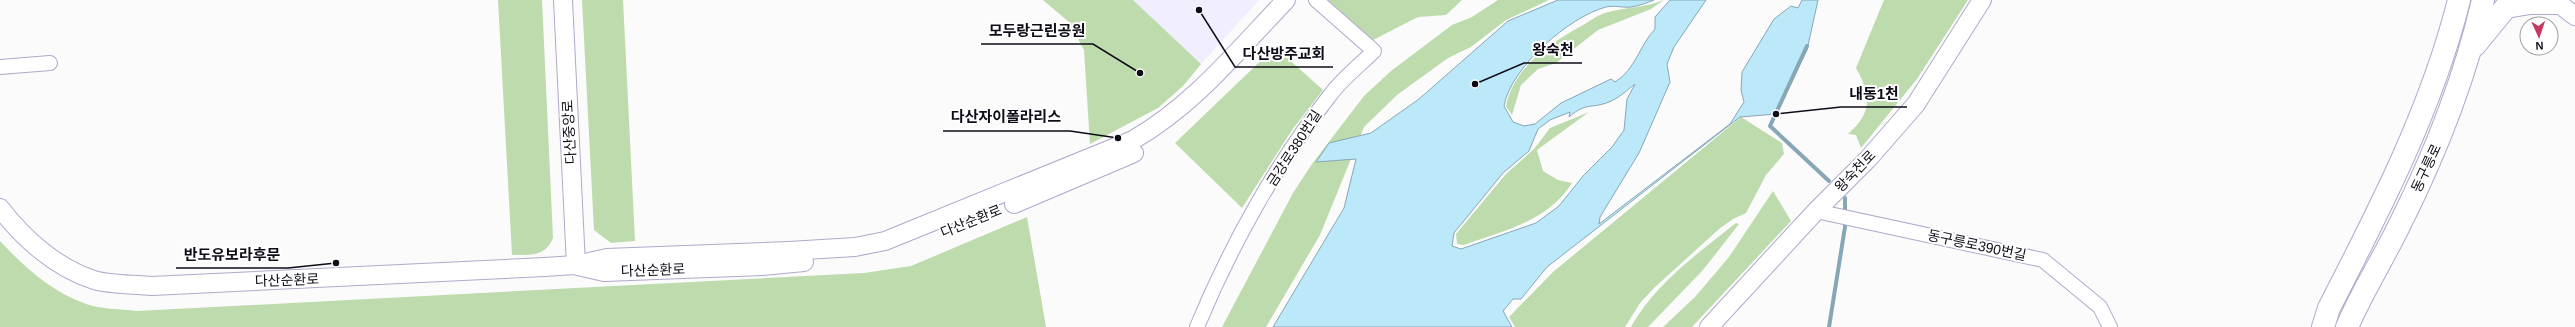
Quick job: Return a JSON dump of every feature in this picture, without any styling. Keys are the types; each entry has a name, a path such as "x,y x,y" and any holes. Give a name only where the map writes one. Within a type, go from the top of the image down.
{"main road":[{"path":"2450,0 2453,23"},
{"name":"동구릉로","path":"2323,327 2329,308 2388,192 2448,43 2459,0"},
{"name":"동구릉로","path":"2347,327 2400,224 2441,137 2472,49 2483,0"},
{"path":"2472,49 2506,7 2556,1"}],"street":[{"name":"다산중앙로","path":"563,0 576,265"},
{"name":"다산순환로","path":"0,208 16,229 54,260 94,280 152,286 576,265 607,258 855,247 898,237 1133,140 1155,128 1195,96 1286,0"},
{"name":"다산순환로","path":"576,265 604,272 762,266 843,258 908,246 1096,170 1162,137 1202,104 1298,0"},
{"name":"금강로380번길","path":"1197,327 1208,299 1259,204 1293,146 1332,92 1374,51 1316,0"},
{"name":"왕숙천로","path":"1708,327 1868,159 1916,104 1982,0"},
{"path":"2556,1 2575,16"},
{"path":"0,66 50,64"},
{"name":"동구릉로390번길","path":"1816,212 1835,214 2043,260 2100,307 2110,327"}],"shaded area":[{"path":"1133,0 1259,0 1201,64"}],"green space":[{"path":"498,0 542,0 553,238 546,249 531,255 512,255"},
{"path":"582,0 623,0 635,241 611,243 594,230"},
{"path":"1043,0 1133,0 1201,64 1183,86 1158,108 1090,144 1084,50 1069,22"},
{"path":"1328,0 1462,0 1446,15 1418,17 1373,40"},
{"path":"1498,0 1549,0 1506,20 1471,47 1448,58 1397,95 1364,127 1320,235 1266,327 1222,327 1293,193 1312,164 1364,96 1391,71 1452,25 1472,17"},
{"path":"1664,0 1651,9 1598,30 1556,63 1538,69 1521,85 1512,115 1506,106 1510,92 1525,68 1546,48 1602,14 1650,5"},
{"path":"1884,0 1968,0 1917,79 1861,148 1856,135 1848,134 1862,118 1867,103 1865,86 1856,68"},
{"path":"1275,47 1323,90 1292,130 1242,208 1175,143"},
{"path":"1589,112 1537,150 1543,171 1558,180 1572,183 1562,196 1538,216 1524,223 1464,245 1457,244 1456,234 1506,174 1534,149 1550,128"},
{"path":"1741,117 1782,143 1784,154 1766,175 1746,213 1733,219 1719,229 1654,288 1640,303 1625,327 1515,327 1509,317 1553,272"},
{"path":"1773,191 1791,221 1692,327 1663,327 1695,297 1729,257"},
{"path":"1027,217 1046,327 0,327 0,241 39,278 62,293 86,304 98,307 137,311 864,273 911,266"},
{"path":"1736,223 1739,224 1703,270 1648,327 1631,327 1652,297 1678,270"}],"water":[{"path":"1558,0 1654,0 1631,7 1606,7 1591,13 1575,21 1559,32 1544,46 1518,75 1509,91 1504,106 1513,122 1524,126 1535,124 1561,103 1611,79 1615,82 1622,77 1633,64 1655,29 1655,17 1670,0 1706,0 1674,47 1667,64 1670,82 1639,153 1600,217 1599,224 1730,124 1744,102 1741,90 1742,72 1774,19 1791,6 1798,8 1802,0 1818,0 1807,50 1776,114 1740,117 1547,267 1521,299 1513,299 1503,311 1512,327 1273,327 1344,208 1356,159 1316,162 1329,143 1371,133 1419,99 1508,21","holes":["1635,84 1627,99 1624,130 1612,147 1583,176 1559,206 1536,223 1461,249 1452,246 1454,233 1503,173 1529,151 1538,129 1550,120 1570,112 1569,117 1580,109 1603,104 1613,100"]}],"waterway":[{"path":"1807,46 1770,126 1829,181"},
{"path":"1829,327 1845,227 1845,198"}],"place":[{"name":"다산방주교회","path":"1199,10"},
{"name":"모두랑근린공원","path":"1140,73"},
{"name":"왕숙천","path":"1475,84"},
{"name":"내동1천","path":"1776,114"},
{"name":"다산자이폴라리스","path":"1118,138"},
{"name":"반도유보라후문","path":"336,263"}]}
